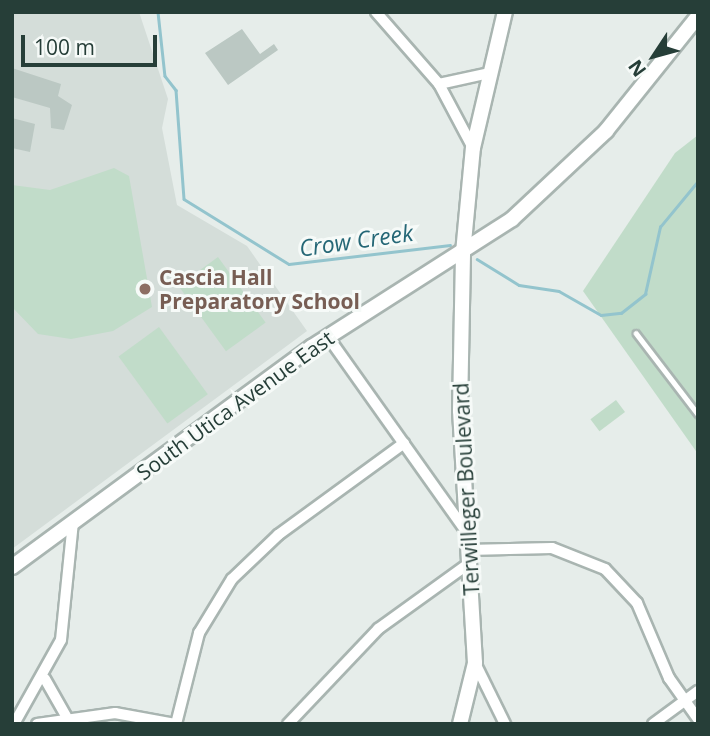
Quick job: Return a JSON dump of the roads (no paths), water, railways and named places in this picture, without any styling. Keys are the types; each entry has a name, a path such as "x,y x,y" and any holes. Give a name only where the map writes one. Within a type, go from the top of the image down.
{"street":[{"path":"376,12 439,84 473,148"},
{"name":"Terwilleger Boulevard","path":"460,724 475,663 466,532 463,253 473,148 505,12"},
{"name":"South Utica Avenue East","path":"12,567 328,337 463,253 580,159 698,16"},
{"path":"439,84 489,73"},
{"path":"328,337 466,532"},
{"path":"37,724 66,716 115,713 175,724 199,633 232,579 278,535 404,443"},
{"path":"14,724 45,679 66,623 73,522"},
{"path":"288,724 378,629 468,557 552,548 605,569 637,603 685,701 698,719"},
{"path":"475,663 505,724"},
{"path":"45,679 66,716"},
{"path":"653,724 698,691"}],"lane":[{"path":"636,333 698,414"}],"waterway":[{"name":"Crow Creek","path":"158,12 165,76 176,90 184,199 289,264 450,245"},
{"name":"Crow Creek","path":"477,259 519,285 559,291 601,315 621,313 645,294 660,227 698,181"}],"place":[{"name":"Cascia Hall Preparatory School","path":"145,289"}]}
